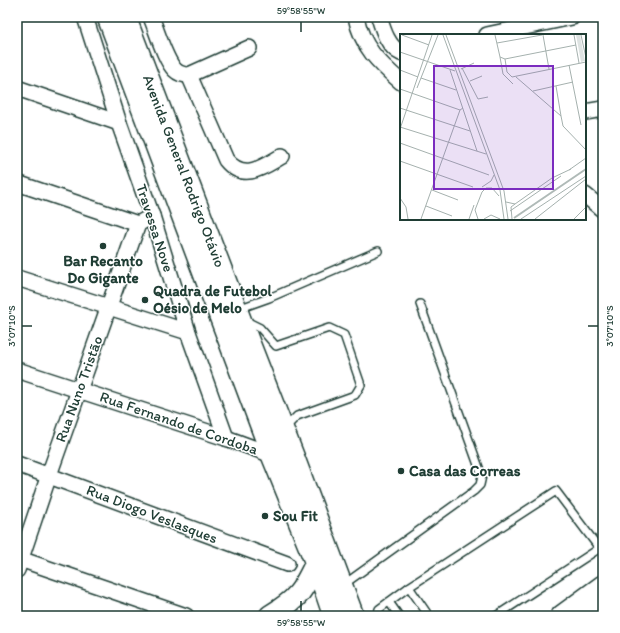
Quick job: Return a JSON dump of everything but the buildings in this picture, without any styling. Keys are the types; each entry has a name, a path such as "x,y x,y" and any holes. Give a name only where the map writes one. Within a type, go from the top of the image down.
{"main road":[{"name":"Avenida General Rodrigo Otávio","path":"120,19 238,314 353,616"},
{"name":"Avenida General Rodrigo Otávio","path":"120,19 272,455 316,562 334,616"},
{"path":"270,616 287,606 298,595 305,585 316,562"},
{"path":"562,616 603,586"}],"street":[{"path":"84,17 120,19"},
{"name":"Travessa Nove","path":"84,17 152,216 188,332 226,438"},
{"path":"151,17 166,56 175,70 182,75 189,75 249,48"},
{"path":"356,17 366,46 378,61 400,81"},
{"path":"379,17 387,39 400,52"},
{"path":"492,34 572,17"},
{"path":"189,75 226,160 232,166 237,170 244,172 259,169 282,156"},
{"path":"17,88 119,123"},
{"path":"586,112 603,109"},
{"path":"17,183 138,224 152,216"},
{"path":"586,196 603,210"},
{"name":"Rua Nuno Tristão","path":"18,562 138,224"},
{"path":"17,278 188,332"},
{"name":"Rua Fernando de Cordoba","path":"17,370 226,438 272,455"},
{"name":"Rua Diogo Veslasques","path":"17,464 287,564"},
{"path":"18,562 186,616"},
{"path":"588,616 603,606"}],"lane":[{"path":"283,430 297,416 355,395 361,385 344,335 329,328 276,346 260,328 238,314 268,298 378,251"},
{"path":"342,586 474,492 480,485 482,476 420,304"},
{"path":"377,616 379,609 409,588 556,491 601,547 496,616"},
{"path":"409,588 429,616"},
{"path":"389,602 399,616"}],"place":[{"name":"Bar Recanto Do Gigante","path":"103,246"},
{"name":"Quadra de Futebol Oésio de Melo","path":"145,300"},
{"name":"Casa das Correas","path":"401,471"},
{"name":"Sou Fit","path":"265,516"}]}
